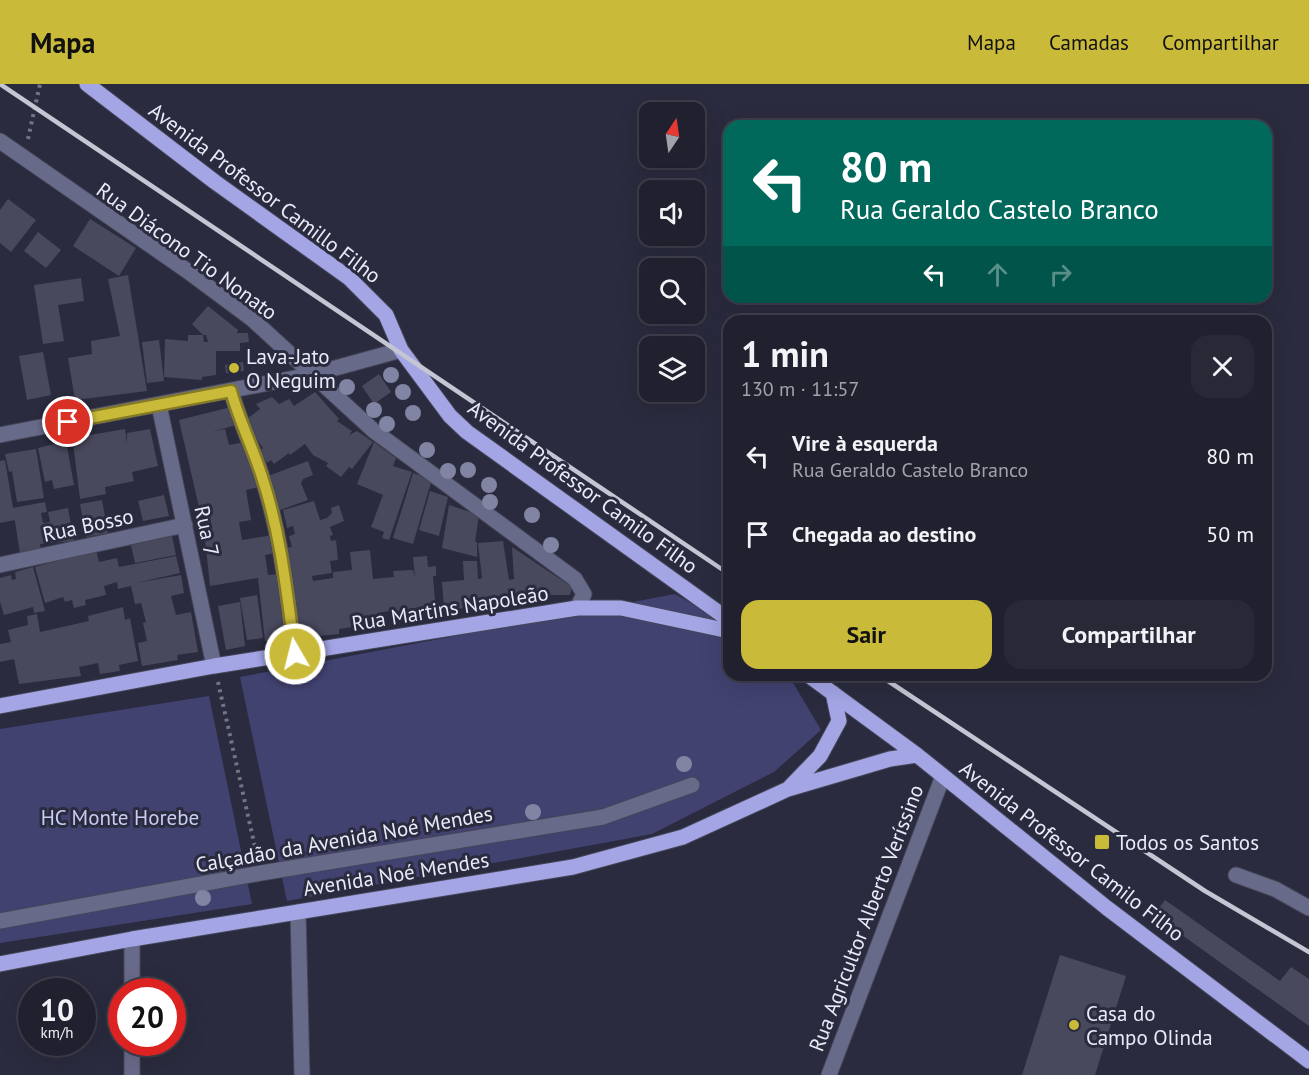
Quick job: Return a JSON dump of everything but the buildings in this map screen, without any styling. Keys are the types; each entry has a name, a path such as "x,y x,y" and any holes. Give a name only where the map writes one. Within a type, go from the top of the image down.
{"main road":[{"name":"Avenida Professor Camillo Filho","path":"87,84 215,182 349,278 386,315 401,351"},
{"name":"Avenida Professor Camilo Filho","path":"401,351 450,416 467,432 723,616"},
{"name":"Rua Martins Napoleão","path":"0,706 214,666 577,608 621,608 723,630"},
{"name":"Avenida Professor Camilo Filho","path":"816,681 917,754 1107,908 1309,1061"},
{"path":"788,789 820,756 839,721 833,693"},
{"path":"788,789 890,759 917,754"},
{"name":"Avenida Noé Mendes","path":"0,964 132,939 587,863 683,837 788,789"}],"street":[{"name":"Rua Diácono Tio Nonato","path":"0,141 186,270 252,320 374,431 575,579 584,594 577,608"},
{"path":"0,157 17,154"},
{"path":"0,435 310,375 401,351"},
{"path":"231,391 241,425 263,478 274,519 295,654"},
{"name":"Rua 7","path":"159,405 214,666"},
{"name":"Rua Bosso","path":"0,566 185,525"},
{"name":"Rua Agricultor Alberto Veríssino","path":"829,1075 943,776"},
{"name":"Calçadão da Avenida Noé Mendes","path":"0,921 261,873 603,817 692,785"},
{"path":"1236,875 1275,889 1309,908"},
{"path":"298,912 302,1075"},
{"path":"132,939 132,978"},
{"path":"132,1056 132,1075"}],"path":[{"path":"17,154 29,137 40,84"},
{"path":"214,666 261,873"}],"green space":[{"path":"675,594 723,622 723,681 792,681 821,730 774,772 652,834 287,901 240,677"},
{"name":"HC Monte Horebe","path":"209,696 252,904 0,943 0,729"}],"railway":[{"path":"0,84 723,570"},
{"path":"888,681 1205,891 1309,952"}],"place":[{"name":"Lava-Jato O Neguim","path":"234,368"},
{"name":"Todos os Santos","path":"1102,842"},
{"name":"Casa do Campo Olinda","path":"1074,1025"}],"route":[{"path":"68,422 231,391 241,425 263,478 274,519 295,654"}]}
